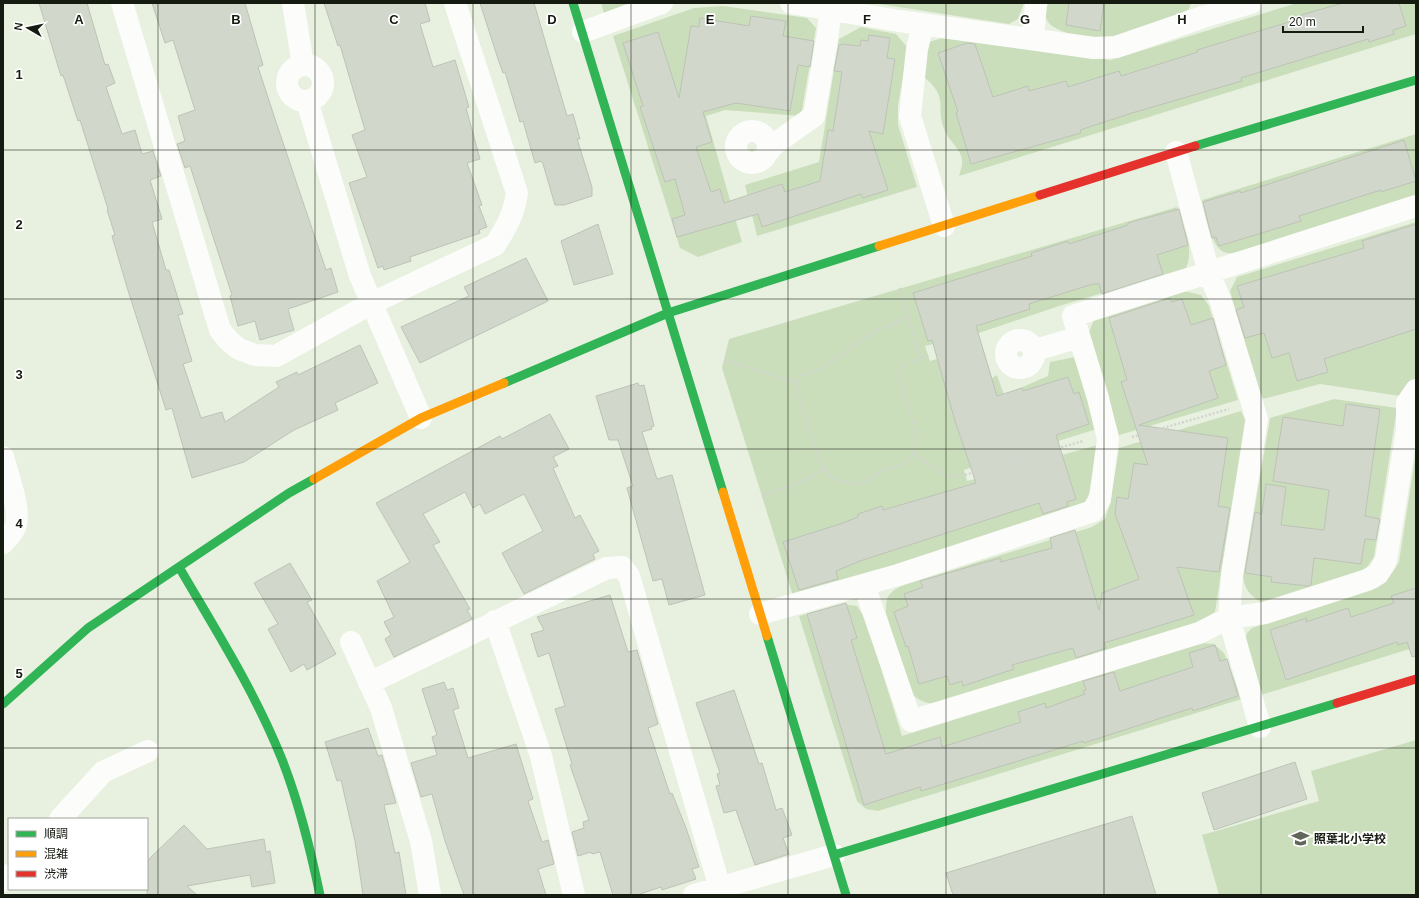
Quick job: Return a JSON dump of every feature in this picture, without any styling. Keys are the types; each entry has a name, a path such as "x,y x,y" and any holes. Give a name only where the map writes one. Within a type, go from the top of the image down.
{"street":[{"path":"122,3 220,330 228,341 239,349 255,355 276,356 372,303 495,245 506,229 514,210 517,193 455,3"},
{"path":"293,3 303,65 311,66 318,70 322,77 323,85 321,92 315,98 307,101 360,276 421,418"},
{"path":"574,3 846,895"},
{"path":"583,32 662,3"},
{"path":"791,3 830,6 923,24 1094,48 1116,47 1203,10 1251,3"},
{"path":"1033,39 1036,3"},
{"path":"767,153 776,143 814,116 828,33 830,6"},
{"path":"923,24 917,50 910,116 944,226"},
{"path":"3,704 88,628 289,492 421,418 668,313 1176,152 1416,80"},
{"path":"1176,152 1209,273 1221,302 1257,419 1232,575 1229,618 1260,727"},
{"path":"760,614 864,585 1093,511 1100,499 1108,439 1098,398 1073,316 1416,206"},
{"path":"1034,354 1039,349 1079,337"},
{"path":"864,585 911,721 1199,633 1229,618 1265,613 1367,580 1378,574 1386,560 1407,430 1407,403 1416,390"},
{"path":"3,457 15,505 16,525 9,537 3,543"},
{"path":"179,567 248,685 282,758 308,842 320,895"},
{"path":"369,682 607,568 622,567 630,576 720,888"},
{"path":"495,621 542,756 574,895"},
{"path":"351,642 381,708 421,841 430,895"},
{"path":"694,895 834,855 1416,679"},
{"path":"61,818 103,772 148,751"}],"path":[{"path":"900,288 920,358"},
{"path":"908,316 893,321 882,329 872,332 822,368 800,376 797,383 800,399 818,457 828,475 844,482 861,484 881,471 902,464 912,453 916,443 916,432 899,375 899,368 928,355"},
{"path":"724,360 797,383"},
{"path":"912,453 948,476 966,475 1098,437 1119,441 1232,408"},
{"path":"762,497 812,476 825,468"}],"green space":[{"path":"601,3 631,3 604,13"},
{"path":"873,3 1024,3 1018,19 1009,24"},
{"path":"1048,3 1191,3 1189,9 1158,24 1119,36 1099,39 1069,34 1054,27 1046,18"},
{"path":"1297,3 1416,3 1416,34 959,176 962,164 961,156 945,131 937,91 923,76 929,42 942,38 1111,60"},
{"path":"723,6 807,18 816,28 801,116 725,110 706,116 742,242 698,257 680,248 613,36 694,8"},
{"path":"861,27 896,34 908,48 898,105 898,125 917,187 757,236 745,185 819,162 839,39"},
{"path":"1416,134 1416,198 1238,252 1229,253 1222,251 1213,239 1207,223 1202,200"},
{"path":"1177,207 1189,245 1186,268 1059,306 979,333 925,346 930,361 982,345 992,378 997,375 1004,395 1048,376 1050,362 1075,357 1097,429 964,470 967,481 1098,445 1089,494 1082,508 793,596 722,368 729,339"},
{"path":"1416,222 1416,382 1400,396 1320,384 1263,399 1259,391 1230,291 1237,277"},
{"path":"1184,291 1201,295 1209,306 1238,400 1119,435 1089,332 1094,320"},
{"path":"1334,399 1397,408 1374,557 1365,570 1261,602 1249,592 1243,577 1270,418"},
{"path":"1241,411 1245,420 1215,612 1197,623 940,704 925,702 912,694 886,613 888,596 893,591 901,586 1092,527 1105,519 1110,504 1119,448"},
{"path":"1416,452 1416,647 1261,695 1245,640 1247,633 1252,628 1377,588 1387,580 1399,562"},
{"path":"842,604 857,606 866,620 902,736 1201,643 1214,644 1224,653 1242,699 878,811 866,809 857,801 799,616"},
{"name":"照葉北小学校","path":"1416,740 1416,895 1219,895 1202,835 1319,801 1311,771"}],"building":[{"path":"39,3 87,3 105,65 108,64 115,83 106,87 122,134 135,130 142,154 153,151 161,176 150,180 162,219 152,222 166,270 169,270 183,314 178,315 192,361 183,364 201,418 222,412 225,422 279,387 276,382 297,372 298,375 360,345 378,383 335,403 338,410 294,430 244,462 192,478 172,408 166,410 112,236 115,235 107,210 108,209 80,120 78,121 63,75 61,76"},
{"path":"152,3 245,3 263,65 258,67 326,270 331,268 338,292 288,309 294,330 260,340 255,321 238,326 230,296 232,295 190,166 185,168 177,144 185,141 178,116 195,110 173,40 165,43"},
{"path":"324,3 425,3 430,21 420,24 433,67 455,60 469,107 466,108 480,159 467,163 482,205 479,206 487,227 479,230 480,233 410,257 411,261 384,270 383,266 378,268 349,183 367,177 352,135 365,130 340,45 338,46"},
{"path":"480,3 534,3 567,116 573,114 580,139 577,139 592,187 592,196 564,205 555,205 543,164 541,161 535,163 523,121 520,122 505,72 503,73"},
{"path":"1069,3 1104,3 1100,31 1066,25"},
{"path":"1343,3 1399,3 1406,26 1393,30 1394,34 1369,42 1368,39 1241,78 1242,81 1132,113 1080,130 1081,133 971,164 956,113 958,112 938,53 967,43 975,44 993,97 1028,86 1029,91 1066,81 1068,87 1119,71 1121,76 1198,52 1197,50 1302,18 1301,15"},
{"path":"751,16 786,21 783,36 814,41 810,67 798,65 790,111 736,103 703,112 712,142 696,147 711,192 720,189 724,203 782,184 785,192 820,181 828,130 833,131 842,72 834,71 839,45 860,46 861,40 868,41 869,35 890,38 887,58 895,59 883,134 869,131 888,190 863,198 861,194 762,227 758,214 677,237 672,219 685,215 675,179 665,182 640,107 643,106 623,43 658,32 679,98 691,26 699,27 700,18 749,26"},
{"path":"1404,140 1416,181 1381,192 1381,190 1299,216 1301,221 1219,246 1216,237 1212,238 1203,202 1240,191 1241,193"},
{"path":"1179,209 1188,245 1157,255 1163,274 1102,294 1099,284 1093,284 1029,304 1030,309 976,326 997,396 1022,388 1023,391 1068,377 1074,394 1079,392 1089,424 1056,435 1076,499 1067,502 1068,506 1043,514 1039,503 860,561 836,571 838,579 799,590 783,542 843,523 858,517 858,514 882,506 883,510 976,483 955,421 932,340 928,341 913,293 1032,256 1031,253 1068,241 1069,244 1128,225 1128,223"},
{"path":"598,224 613,274 574,285 561,241"},
{"path":"1416,224 1416,329 1324,359 1328,372 1297,381 1289,353 1272,358 1264,333 1245,338 1236,310 1244,307 1237,286 1364,248 1362,241"},
{"path":"526,258 548,301 420,363 401,327 469,296 464,287"},
{"path":"1170,298 1172,302 1182,299 1191,325 1213,318 1226,365 1209,371 1218,398 1139,425 1228,438 1218,506 1230,508 1219,572 1177,567 1194,615 1104,643 1106,648 1076,658 1073,648 1012,665 1014,669 963,686 962,681 950,685 947,676 919,684 908,646 906,647 894,612 908,606 904,594 923,587 920,581 1000,558 1001,562 1052,548 1050,538 1075,530 1099,610 1102,593 1139,579 1115,514 1117,497 1128,499 1134,463 1148,465 1121,382 1127,380 1109,318"},
{"path":"638,383 639,386 644,385 654,426 651,427 652,429 642,432 657,479 672,475 705,595 669,605 662,579 653,581 627,488 633,486 618,440 609,440 596,396"},
{"path":"1346,404 1380,409 1365,516 1380,519 1376,540 1365,539 1361,564 1314,558 1311,585 1308,586 1271,582 1272,577 1245,573 1255,512 1262,514 1266,484 1286,487 1281,525 1324,530 1329,490 1273,481 1283,417 1343,426"},
{"path":"550,414 569,449 553,457 558,466 553,468 575,518 580,515 599,551 593,554 595,559 524,594 502,553 543,531 524,494 485,514 480,504 473,508 465,492 423,514 440,542 433,545 470,609 467,610 472,619 394,657 385,639 391,635 384,622 394,617 377,581 410,562 376,503 500,436 502,439"},
{"path":"290,563 312,600 307,602 336,654 307,670 304,664 291,672 268,629 278,624 254,583"},
{"path":"1416,588 1416,656 1412,657 1407,642 1398,645 1397,642 1286,680 1270,630 1307,618 1306,622 1348,608 1351,617 1394,603 1391,596"},
{"path":"610,595 628,652 637,650 658,724 648,728 670,794 672,793 686,828 699,867 692,869 696,879 662,890 661,887 637,895 613,895 600,852 592,854 591,852 578,856 572,832 584,828 583,822 589,820 570,765 572,764 555,709 565,706 549,653 538,657 531,634 544,630 537,617"},
{"path":"846,603 857,638 851,640 886,754 940,737 942,747 1021,722 1018,712 1045,703 1046,708 1085,694 1083,691 1086,690 1083,681 1114,672 1120,691 1193,667 1189,653 1215,645 1220,661 1227,659 1238,696 1193,711 1192,708 1084,743 1083,741 921,791 920,787 864,805 807,614"},
{"path":"444,682 447,690 453,688 459,708 453,710 468,758 516,744 533,799 528,801 542,842 548,840 554,864 538,869 546,895 464,895 445,841 432,794 421,797 411,763 437,755 432,737 437,735 422,689"},
{"path":"734,690 759,764 762,763 776,810 782,808 792,835 783,838 789,854 755,865 736,810 724,813 716,786 720,785 717,774 720,773 696,703"},
{"path":"368,728 378,756 382,755 396,803 384,805 395,853 399,852 406,895 363,895 355,841 341,780 337,781 325,742"},
{"path":"1295,762 1307,799 1214,830 1202,793"},
{"path":"1132,816 1156,895 953,895 946,873"},
{"path":"184,825 207,849 264,839 266,852 270,851 275,883 252,887 250,875 187,886 197,895 147,895 148,860"}],"traffic: fast":[{"path":"573,3 723,492"},
{"path":"1195,146 1416,80"},
{"path":"504,383 668,313 879,246"},
{"path":"3,704 88,628 289,493 314,479"},
{"path":"179,567 259,708 281,757 299,808 320,895"},
{"path":"767,636 846,895"},
{"path":"834,855 1337,703"}],"traffic: slow":[{"path":"879,246 1040,195"},
{"path":"314,479 421,418 504,383"},
{"path":"723,492 767,636"}],"traffic: jam":[{"path":"1040,195 1195,146"},
{"path":"1337,703 1416,679"}],"place":[{"name":"照葉北小学校","path":"1301,839"}]}
